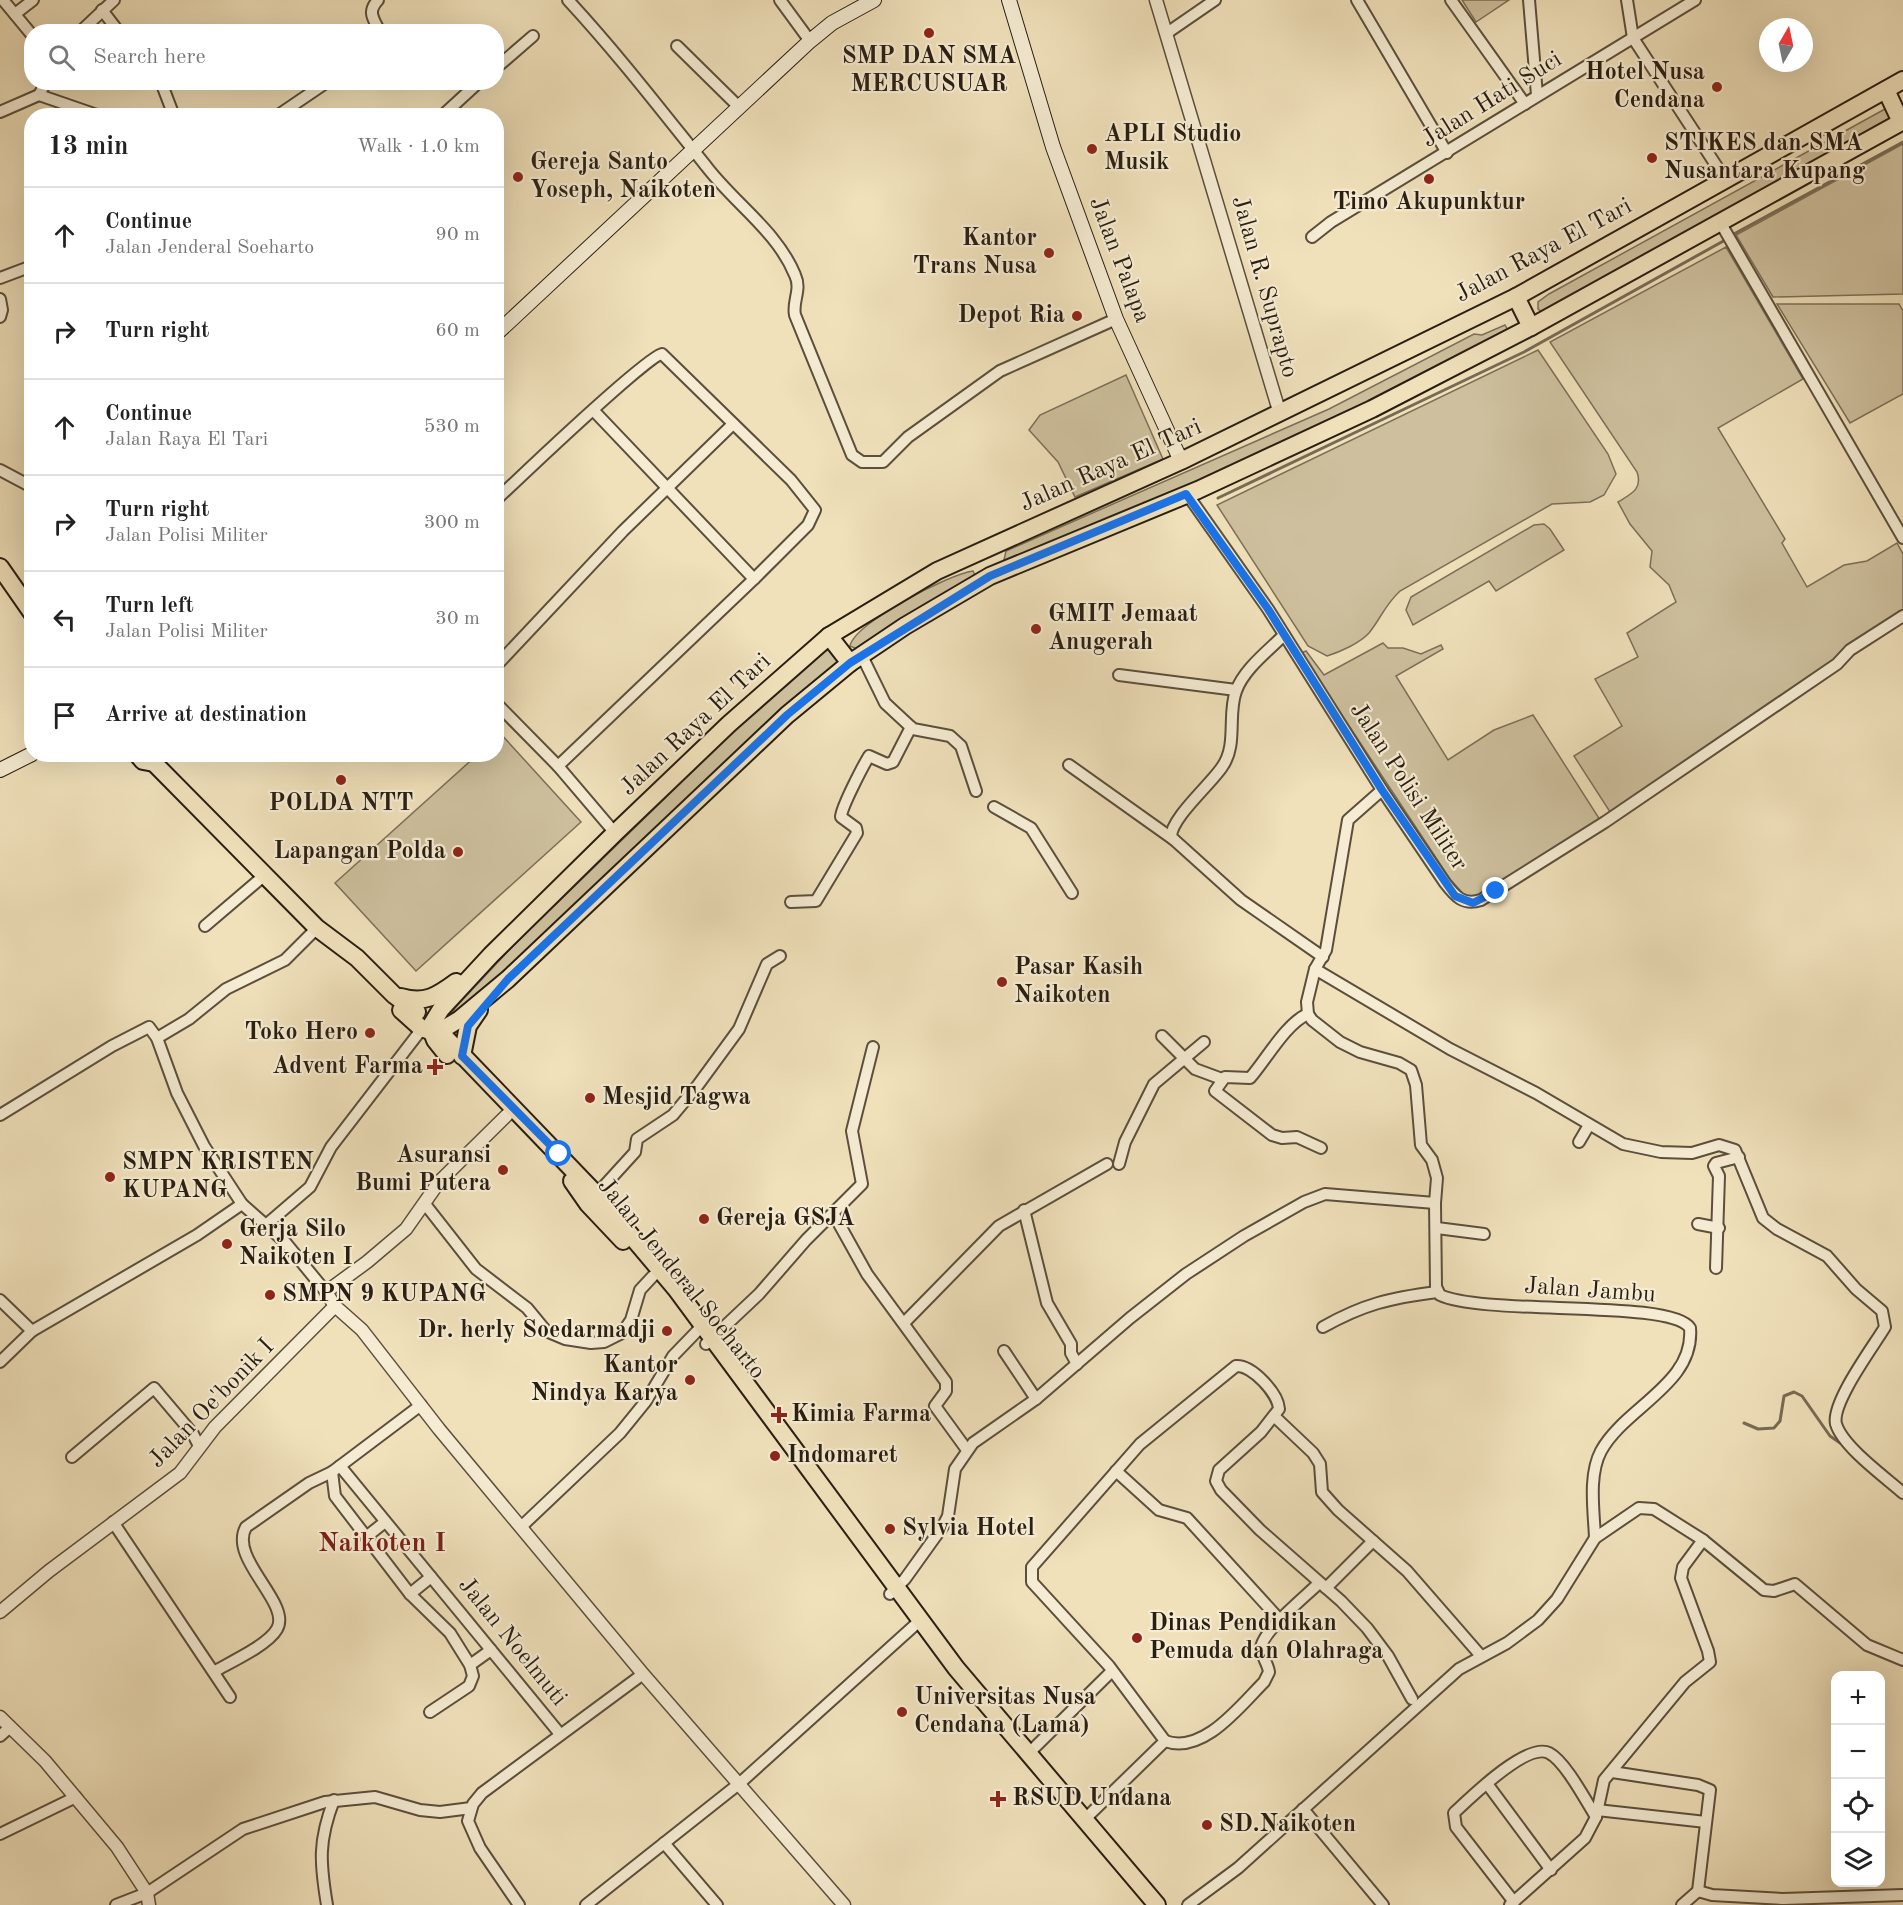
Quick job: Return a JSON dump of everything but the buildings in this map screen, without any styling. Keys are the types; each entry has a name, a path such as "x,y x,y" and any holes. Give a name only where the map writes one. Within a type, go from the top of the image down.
{"main road":[{"name":"Jalan Palapa","path":"1010,0 1053,147 1116,319 1181,461"},
{"path":"504,323 810,41 849,13 873,1"},
{"name":"Jalan Raya El Tari","path":"431,1029 491,955 729,724 830,636 897,593 978,552 1181,461 1516,297 1903,80"},
{"path":"454,1055 468,1026 508,979 761,739 856,660 990,576 1186,494 1372,409 1723,226 1902,121 1886,90"},
{"path":"1516,297 1531,327"},
{"path":"978,552 990,576"},
{"path":"0,567 24,602"},
{"path":"830,636 856,660"},
{"path":"0,770 24,758"},
{"name":"Jalan Jenderal Soeharto","path":"156,762 317,927 395,1001 431,1029 507,1115 592,1199 653,1276 704,1335 894,1591 1158,1905"},
{"path":"395,1001 429,999 491,955"},
{"path":"431,1029 508,979"},
{"name":"Jalan Jenderal Soeharto","path":"454,1055 676,1289 704,1335"},
{"name":"Jalan Jenderal Soeharto","path":"894,1591 915,1626 953,1671 962,1673"}],"street":[{"path":"3,0 24,25"},
{"path":"15,14 33,0"},
{"path":"88,24 114,0"},
{"path":"376,24 371,15 372,7 378,0"},
{"path":"568,0 738,204 770,234 793,270 799,288 794,305 795,315 852,455 862,462 883,462 908,437 1000,371 1116,319"},
{"path":"780,0 810,41"},
{"name":"Jalan R. Suprapto","path":"1156,0 1280,414"},
{"path":"1167,33 1215,0"},
{"path":"1357,0 1447,153"},
{"path":"1450,0 1525,104"},
{"path":"1528,0 1537,95"},
{"path":"1628,0 1633,38 1725,179"},
{"name":"Jalan Hati Suci","path":"1312,237 1331,222 1695,0"},
{"path":"102,10 113,24"},
{"path":"504,61 533,36"},
{"path":"677,46 739,108"},
{"path":"0,112 39,95 42,90"},
{"path":"164,90 171,108"},
{"path":"289,108 315,90"},
{"path":"451,108 470,90"},
{"path":"39,95 77,108"},
{"path":"1723,226 1903,538"},
{"path":"0,278 24,269"},
{"path":"0,299 2,312 0,317"},
{"path":"504,493 645,363 655,355 662,354 791,480 815,510 808,525 754,579 558,766"},
{"path":"594,411 754,579"},
{"path":"504,657 623,531 734,424"},
{"path":"0,470 24,484"},
{"name":"Jalan Polisi Militer","path":"1186,494 1284,635 1382,790 1455,896 1465,902 1481,900 1614,816 1829,670 1850,650 1903,616"},
{"path":"1173,839 1171,833 1175,823 1224,765 1231,744 1236,690 1246,675 1284,635"},
{"path":"856,660 885,703 911,727 950,736 961,746 976,791"},
{"path":"1119,675 1236,690"},
{"path":"504,711 558,766 615,833"},
{"path":"791,902 816,900 857,833 856,828 842,817 841,810 857,783 862,767 869,756 887,764 893,762 911,727"},
{"path":"1069,765 1173,839 1241,900 1323,957"},
{"path":"1323,1327 1356,1309 1377,1302 1437,1292 1435,1203 1437,1178 1435,1168 1421,1145 1416,1085 1411,1070 1399,1063 1360,1052 1340,1042 1312,1020 1308,1014 1307,1002 1315,969 1323,957 1348,820 1382,790"},
{"path":"994,807 1031,828 1072,893"},
{"path":"205,926 266,874"},
{"path":"157,1038 189,1019 226,989 285,960 317,927"},
{"path":"592,1199 635,1152 637,1139 673,1115 698,1085 739,1029 767,964 780,956"},
{"path":"1315,969 1450,1049 1536,1094 1623,1144 1640,1149 1692,1152 1724,1145 1735,1150 1763,1218 1777,1229 1827,1256 1856,1289 1875,1303 1885,1316 1885,1327 1841,1396 1836,1417 1840,1432 1849,1443 1903,1493"},
{"path":"1162,1036 1182,1061 1204,1074 1222,1079 1250,1078 1298,1020 1308,1014"},
{"path":"0,1115 145,1027 149,1027 157,1038 177,1093 204,1146 242,1204 267,1224 300,1258 335,1306 362,1330 643,1674 844,1905"},
{"path":"267,1224 310,1187 331,1147 431,1029"},
{"path":"1119,1164 1125,1142 1154,1084 1204,1042"},
{"path":"522,1526 620,1433 646,1401 673,1356 759,1294 862,1184 852,1131 873,1047"},
{"path":"1222,1079 1215,1092 1272,1135 1282,1138 1297,1137 1321,1148"},
{"path":"326,1292 388,1245 406,1228 452,1168 507,1115"},
{"path":"1579,1142 1588,1125"},
{"path":"1716,1268 1719,1228 1716,1163 1739,1157"},
{"path":"904,1323 999,1226 1107,1164"},
{"path":"894,1591 948,1516 952,1479 967,1450 993,1427 1036,1399 1186,1274 1304,1202 1331,1192 1435,1203"},
{"path":"0,1362 32,1331 197,1235 242,1204"},
{"path":"425,1204 476,1269 527,1308 546,1331 564,1339 591,1343 604,1342 622,1333 631,1320 640,1290 653,1276"},
{"path":"1024,1210 1047,1303 1071,1344 1071,1353 1077,1364"},
{"path":"833,1213 855,1255 946,1382 946,1391 935,1406 967,1450"},
{"path":"1698,1224 1719,1228"},
{"path":"1437,1228 1484,1234"},
{"name":"Jalan Jambu","path":"1437,1292 1467,1302 1622,1310 1656,1315 1688,1324 1691,1335 1682,1369 1622,1424 1598,1458 1594,1493 1595,1538"},
{"path":"0,1300 32,1331"},
{"name":"Jalan Oe'bonik I","path":"0,1612 49,1571 180,1473 199,1446 335,1306"},
{"path":"1004,1351 1036,1399"},
{"path":"1373,1541 1322,1586 1280,1620 1261,1648 1269,1672 1264,1682 1203,1737 1181,1744 1165,1741 1112,1671 1032,1582 1030,1573 1032,1567 1140,1444 1236,1366 1249,1369 1277,1399 1279,1409 1275,1417 1219,1470 1216,1475 1218,1485 1260,1530 1322,1586 1366,1628 1388,1656 1412,1699"},
{"path":"72,1457 114,1419 154,1388 193,1434 199,1446"},
{"path":"215,1671 272,1636 279,1624 279,1618 267,1590 244,1552 242,1537 246,1527 309,1483 336,1469 421,1405"},
{"path":"1275,1417 1312,1453 1320,1464 1322,1492 1407,1571 1481,1656"},
{"path":"336,1469 335,1496 410,1594 450,1633 470,1665 473,1676 469,1686 429,1712"},
{"name":"Jalan Noelmuti","path":"336,1469 385,1522 560,1734"},
{"path":"1116,1471 1159,1510 1187,1518 1280,1620"},
{"path":"1188,1905 1238,1868 1459,1669 1507,1643 1546,1613 1595,1538 1631,1512 1646,1507 1703,1540 1764,1590 1774,1591 1795,1584 1867,1645 1903,1660"},
{"path":"113,1522 231,1697"},
{"path":"366,1537 385,1522"},
{"path":"1703,1540 1683,1567 1681,1578 1710,1662 1685,1682 1604,1780 1597,1813 1585,1838 1512,1903 1454,1822 1454,1813 1524,1756 1543,1751 1561,1764 1597,1813 1706,1822"},
{"path":"410,1594 431,1577"},
{"path":"586,1905 740,1783 915,1626"},
{"path":"470,1665 491,1650"},
{"path":"1029,1753 1112,1671"},
{"path":"519,1905 480,1848 468,1821 471,1808 482,1793 643,1674"},
{"path":"0,1718 5,1732 45,1761 117,1847 148,1899"},
{"path":"1085,1819 1165,1741"},
{"path":"1612,1772 1705,1786 1710,1790 1698,1891 1682,1905"},
{"path":"1488,1785 1551,1870"},
{"path":"0,1834 76,1797"},
{"path":"116,1905 148,1899 243,1829 277,1816 334,1800 375,1797 420,1810 440,1812 471,1808"},
{"path":"327,1905 320,1856 327,1817 334,1800"},
{"path":"1303,1809 1383,1905"},
{"path":"664,1843 717,1905"},
{"path":"1698,1891 1712,1895 1783,1899 1903,1894"}],"shaded area":[{"path":"1462,0 1509,0 1476,22"},
{"path":"1885,109 1894,118 1544,313 1538,309 1538,302 1549,294"},
{"path":"1903,144 1903,294 1773,297 1736,235"},
{"path":"1726,247 1803,379 1718,428 1785,539 1782,543 1807,587 1844,565 1867,561 1897,543 1903,554 1903,615 1612,815 1574,756 1622,726 1595,679 1638,657 1627,633 1676,602 1669,585 1650,567 1652,551 1630,524 1618,502 1637,487 1637,472 1550,342"},
{"path":"1777,304 1899,304 1903,311 1903,394 1850,423"},
{"path":"1505,325 1509,332 1298,442 1011,560 1004,560 1006,551 1329,409 1474,334 1482,335"},
{"path":"1538,350 1608,454 1616,474 1604,495 1590,502 1552,504 1400,591 1369,633 1350,647 1327,656 1308,646 1217,505"},
{"path":"1126,375 1163,459 1075,497 1058,462 1029,430 1040,415"},
{"path":"1544,524 1564,550 1496,591 1489,581 1413,625 1406,610 1411,597 1534,525"},
{"path":"973,571 978,581 862,651 850,646 855,636 884,613 944,581"},
{"path":"1383,643 1388,648 1403,648 1421,654 1441,645 1443,649 1396,676 1448,760 1494,730 1533,715 1602,823 1487,898 1467,898 1450,879 1301,653 1306,651 1324,675"},
{"path":"832,649 840,659 837,666 454,1018 451,1014 455,1008 514,945 734,731 824,651"},
{"name":"Lapangan Polda","path":"504,737 581,822 416,971 335,883 469,762 504,762"}],"waterway":[{"path":"1732,235 1903,142"},
{"path":"1218,498 1524,352 1727,239"},
{"path":"1744,1423 1758,1429 1774,1428 1780,1421 1784,1396 1794,1392 1802,1396 1830,1436 1843,1445"}],"place":[{"name":"SMP DAN SMA MERCUSUAR","path":"929,33"},
{"name":"Hotel Nusa Cendana","path":"1717,87"},
{"name":"APLI Studio Musik","path":"1092,149"},
{"name":"STIKES dan SMA Nusantara Kupang","path":"1652,158"},
{"name":"Gereja Santo Yoseph, Naikoten","path":"518,177"},
{"name":"Timo Akupunktur","path":"1429,179"},
{"name":"Kantor Trans Nusa","path":"1049,253"},
{"name":"Depot Ria","path":"1077,316"},
{"name":"GMIT Jemaat Anugerah","path":"1036,629"},
{"name":"POLDA NTT","path":"341,780"},
{"name":"Lapangan Polda","path":"458,852"},
{"name":"Pasar Kasih Naikoten","path":"1002,982"},
{"name":"Toko Hero","path":"370,1033"},
{"name":"Advent Farma","path":"435,1067"},
{"name":"Mesjid Tagwa","path":"590,1098"},
{"name":"Asuransi Bumi Putera","path":"503,1170"},
{"name":"SMPN KRISTEN KUPANG","path":"110,1177"},
{"name":"Gereja GSJA","path":"704,1219"},
{"name":"Gerja Silo Naikoten I","path":"227,1244"},
{"name":"SMPN 9 KUPANG","path":"270,1295"},
{"name":"Dr. herly Soedarmadji","path":"667,1331"},
{"name":"Kantor Nindya Karya","path":"690,1380"},
{"name":"Kimia Farma","path":"779,1415"},
{"name":"Indomaret","path":"775,1456"},
{"name":"Sylvia Hotel","path":"890,1529"},
{"name":"Dinas Pendidikan Pemuda dan Olahraga","path":"1137,1638"},
{"name":"Universitas Nusa Cendana (Lama)","path":"902,1712"},
{"name":"RSUD Undana","path":"998,1799"},
{"name":"SD.Naikoten","path":"1207,1825"}],"district":[{"name":"Naikoten I","path":"382,1543"}],"route":[{"path":"559,1154 462,1056 468,1026 508,979 682,812 787,715 850,663 905,626 990,576 1186,494 1268,609 1382,790 1455,896 1465,902 1473,903 1496,891"}]}
